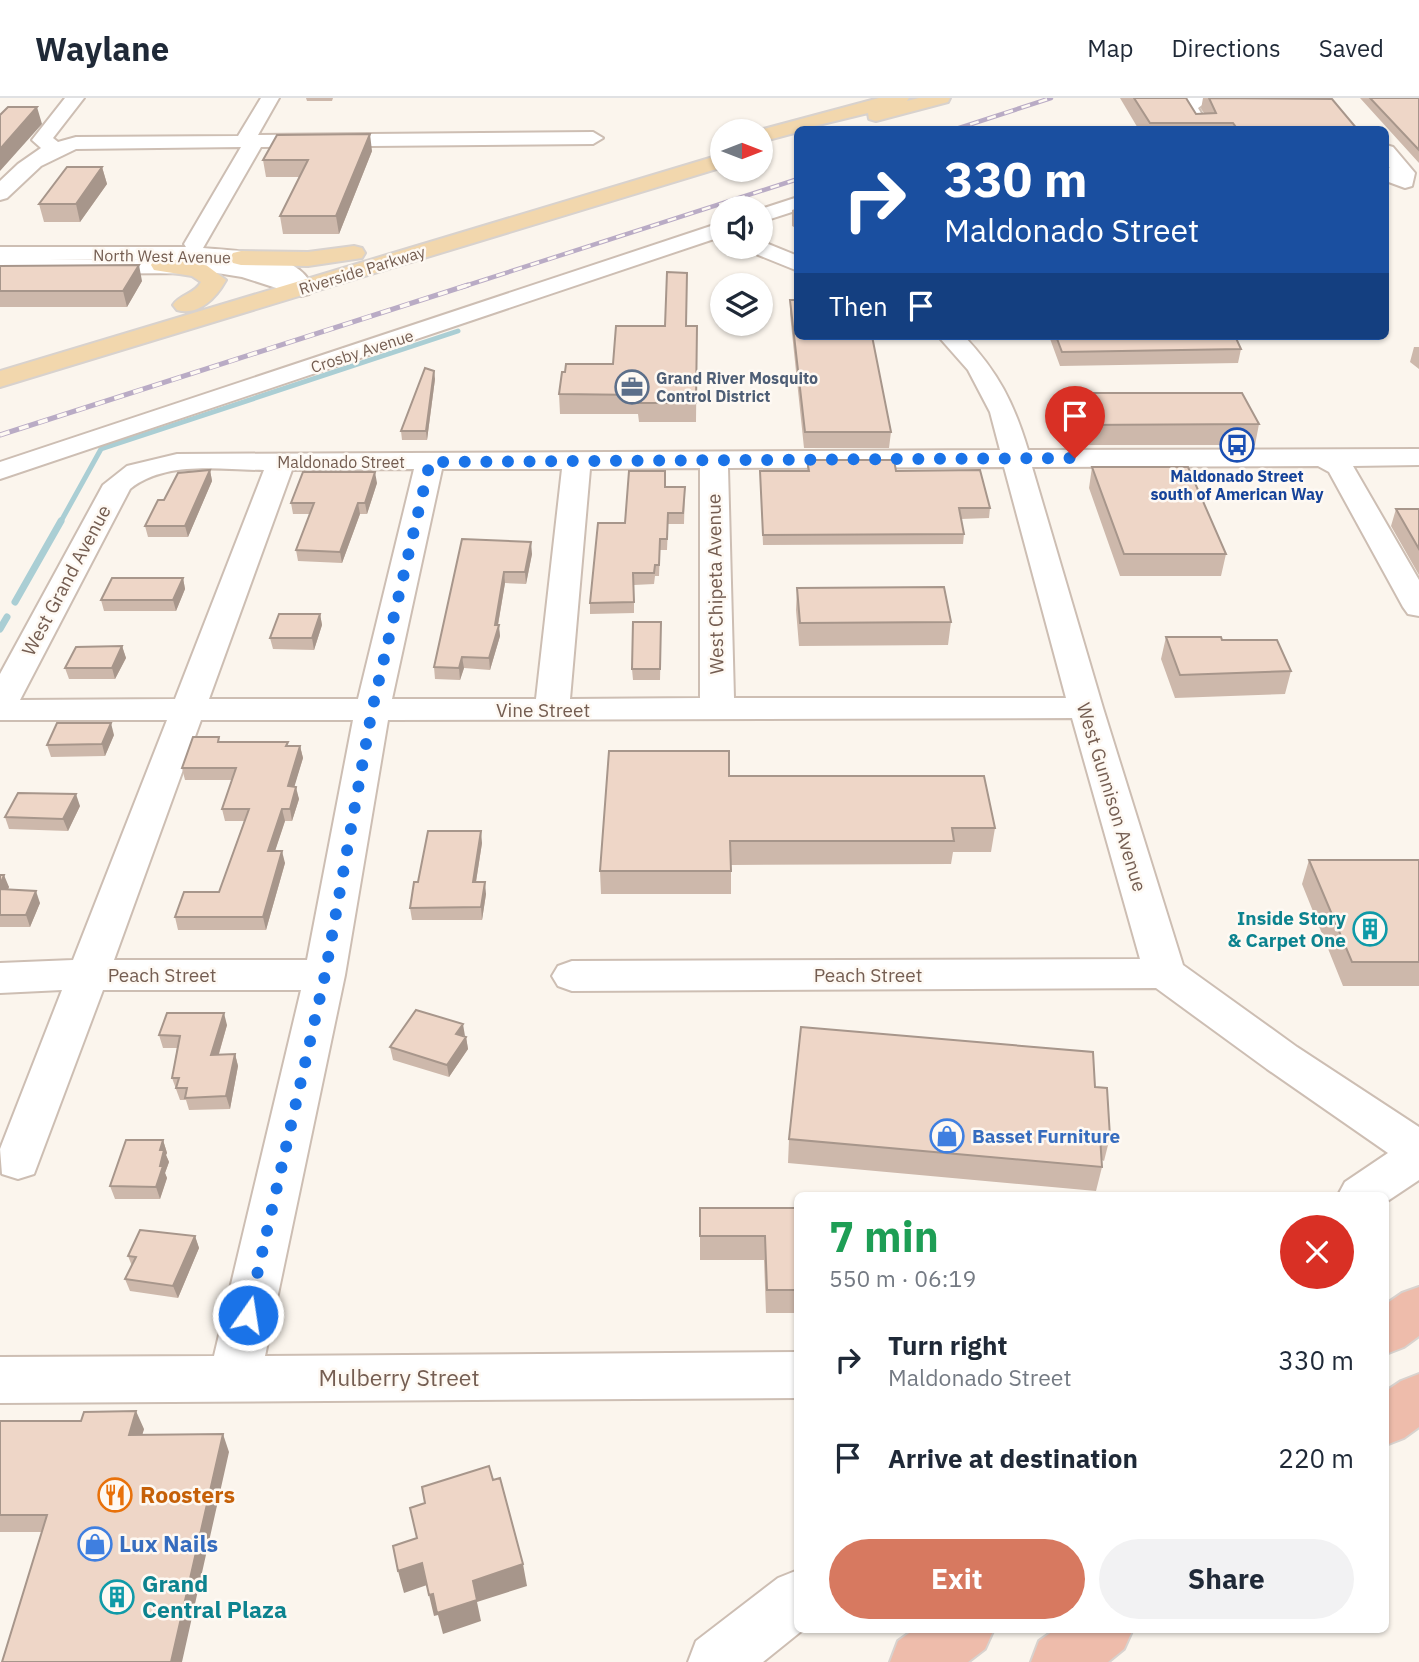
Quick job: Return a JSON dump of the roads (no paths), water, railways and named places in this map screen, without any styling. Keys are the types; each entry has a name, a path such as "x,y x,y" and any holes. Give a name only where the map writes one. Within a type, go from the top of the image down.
{"highway":[{"path":"1389,1330 1419,1308"},
{"path":"1389,1419 1419,1396"},
{"path":"919,1662 959,1633"},
{"path":"1060,1662 1099,1633"}],"main road":[{"path":"798,126 900,98"},
{"path":"839,126 941,98"},
{"path":"774,132 794,127"},
{"path":"774,144 794,138"},
{"name":"Riverside Parkway","path":"0,379 386,246 710,151"},
{"name":"Riverside Parkway","path":"0,359 184,305 288,281 710,164"},
{"path":"241,258 309,260 386,246"},
{"path":"162,265 198,270 214,280 207,293 184,305"}],"street":[{"path":"55,148 42,140 75,98"},
{"path":"195,244 270,98"},
{"path":"1200,126 1189,108 1203,98"},
{"path":"0,194 33,160 55,148 86,142 593,138"},
{"path":"1389,149 1408,147"},
{"path":"1389,153 1405,173 1403,183"},
{"path":"773,212 794,204"},
{"name":"Crosby Avenue","path":"0,471 710,234"},
{"path":"773,253 794,262"},
{"name":"North West Avenue","path":"0,254 183,254 241,258 274,265 288,281"},
{"name":"North West Avenue","path":"0,267 162,265 233,268 288,281"},
{"name":"West Gunnison Avenue","path":"954,340 971,356 991,385 1003,412 1086,708 1165,974"},
{"path":"1323,457 1340,467 1419,607"},
{"name":"Maldonado Street","path":"146,468 172,462 1419,457"},
{"name":"West Chipeta Avenue","path":"714,459 717,710"},
{"path":"552,710 577,460"},
{"path":"18,1161 281,462"},
{"path":"234,1379 325,975 372,710 430,462"},
{"name":"West Grand Avenue","path":"0,707 113,491 120,481 146,468"},
{"name":"Vine Street","path":"0,707 188,710 1086,708"},
{"path":"1165,974 1282,1058 1419,1150"},
{"name":"Peach Street","path":"572,976 1165,974"},
{"name":"Peach Street","path":"0,978 89,975 325,975"},
{"path":"1365,1192 1419,1156"},
{"name":"Mulberry Street","path":"0,1380 794,1375"},
{"path":"717,1662 794,1601"}],"waterway":[{"path":"60,523 101,449 458,331"},
{"path":"15,602 61,521"},
{"path":"0,629 7,617"}],"railway":[{"path":"965,126 1051,98"},
{"path":"462,287 794,180"},
{"path":"0,435 468,285"}],"place":[{"name":"Grand River Mosquito Control District","path":"632,387"},
{"name":"Maldonado Street south of American Way","path":"1237,445"},
{"name":"Inside Story & Carpet One","path":"1370,929"},
{"name":"Basset Furniture","path":"947,1136"},
{"name":"Roosters","path":"115,1495"},
{"name":"Lux Nails","path":"95,1544"},
{"name":"Grand Central Plaza","path":"117,1597"}]}
